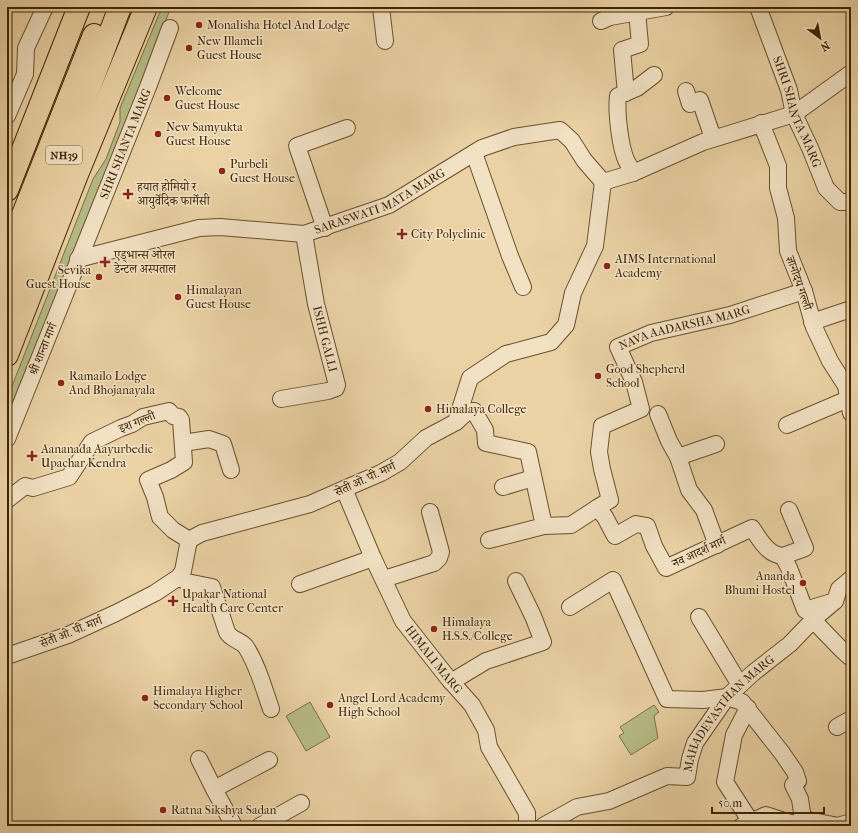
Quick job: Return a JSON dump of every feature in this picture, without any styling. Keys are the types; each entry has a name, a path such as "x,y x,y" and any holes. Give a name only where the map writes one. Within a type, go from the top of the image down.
{"main road":[{"path":"7,190 79,7"},
{"name":"NH39","path":"7,255 105,7"},
{"name":"NH39","path":"7,303 120,7"},
{"path":"7,355 76,177 146,7"}],"street":[{"path":"7,116 25,74 26,48 46,7"},
{"path":"381,7 385,41"},
{"path":"601,21 637,12 666,7"},
{"name":"SHRI SHANTA MARG","path":"758,7 789,90 794,114 826,188 840,202 851,202"},
{"path":"626,93 622,50 640,44 637,12"},
{"name":"SHRI SHANTA MARG","path":"78,259 170,28"},
{"path":"456,422 470,378 506,354 551,342 566,325 573,293 595,246 603,182 633,173 714,138 794,114 851,73"},
{"path":"633,173 626,161 617,112 618,96 637,88 654,75"},
{"path":"686,91 690,104 700,100 714,138"},
{"name":"ज्ञानोदय गल्ली","path":"761,123 778,166 778,188 786,218 788,251 804,291 812,322 830,360 846,386 849,406"},
{"path":"324,228 297,146 347,128"},
{"name":"SARASWATI MATA MARG","path":"78,259 199,228 220,227 304,234 389,205 482,148 514,137 560,130 572,142 584,160 603,182"},
{"path":"474,153 510,256 523,287"},
{"name":"ISHH GALLI","path":"281,400 328,391 336,388 337,385 316,304 304,234"},
{"name":"श्री शान्ता मार्ग","path":"7,439 78,259"},
{"name":"NAVA AADARSHA MARG","path":"597,508 610,500 599,452 602,426 641,408 634,382 618,347 651,333 730,315 804,291"},
{"path":"812,322 851,309"},
{"path":"787,425 849,406"},
{"name":"इश गल्ली","path":"7,500 25,486 33,488 70,478 92,442 132,424 143,417 169,411 173,416 179,417 181,420 184,462 171,470 148,480 160,517 172,530 189,540"},
{"path":"456,422 467,412 474,411 485,430 486,443 528,452 544,526"},
{"path":"658,414 668,441 678,457 689,490 704,510 717,544"},
{"name":"सेती ओ. पी. मार्ग","path":"189,540 202,533 310,504 381,473 400,462 426,438 456,422"},
{"path":"183,443 209,439 222,444 231,470"},
{"path":"678,457 716,444"},
{"path":"503,487 533,478"},
{"name":"HIMALI MARG","path":"344,489 373,558 403,621 451,682 472,705 486,730 489,747 527,813 527,826"},
{"path":"489,540 544,526 571,525 597,508"},
{"name":"नव आदर्श मार्ग","path":"597,508 615,536 636,524 647,526 654,546 666,568 752,528 764,547 776,556 783,556"},
{"path":"790,510 805,548 783,556 789,568 804,610 835,601"},
{"path":"384,579 434,563 439,558 441,552 430,512"},
{"path":"189,540 183,571 179,577 187,582 212,587 227,632 232,638 245,646 258,672 271,710"},
{"path":"300,584 373,558"},
{"name":"सेती ओ. पी. मार्ग","path":"7,656 68,635 116,613 156,593 179,577"},
{"name":"MAHADEVASTHAN MARG","path":"543,826 577,807 609,801 667,776 687,777 695,743 727,697 790,644 813,620 835,601 839,589 851,579"},
{"path":"570,607 613,580 667,699 703,700 727,697 742,702 767,733 795,772 798,781 793,785 800,799 797,823"},
{"path":"451,682 486,661 543,642 533,616 516,581"},
{"path":"699,617 740,685"},
{"path":"813,620 851,658"},
{"path":"748,708 734,734 725,782 746,824 766,815 797,823 838,826 851,822"},
{"path":"837,727 851,719"},
{"path":"198,759 234,826"},
{"path":"214,789 269,760"},
{"path":"260,826 301,803"}],"green space":[{"path":"162,7 171,7 7,417 7,399 93,179 106,159 120,122 120,108"},
{"path":"310,702 330,737 306,751 286,716"},
{"path":"654,705 659,712 654,716 658,738 631,755 619,736 624,733 620,727"}],"place":[{"name":"Monalisha Hotel And Lodge","path":"199,25"},
{"name":"New Illameli Guest House","path":"189,48"},
{"name":"Welcome Guest House","path":"167,98"},
{"name":"New Samyukta Guest House","path":"158,134"},
{"name":"Purbeli Guest House","path":"222,171"},
{"name":"हयात होमियो र आयुर्वेदिक फार्मेसी","path":"128,194"},
{"name":"City Polyclinic","path":"402,234"},
{"name":"एड्भान्स ओरल डेन्टल अस्पताल","path":"105,262"},
{"name":"AIMS International Academy","path":"607,266"},
{"name":"Sevika Guest House","path":"99,277"},
{"name":"Himalayan Guest House","path":"178,297"},
{"name":"Good Shepherd School","path":"598,376"},
{"name":"Ramailo Lodge And Bhojanayala","path":"61,383"},
{"name":"Himalaya College","path":"428,409"},
{"name":"Aananada Aayurbedic Upachar Kendra","path":"32,456"},
{"name":"Ananda Bhumi Hostel","path":"803,583"},
{"name":"Upakar National Health Care Center","path":"173,601"},
{"name":"Himalaya H.S.S./College","path":"434,629"},
{"name":"Himalaya Higher Secondary School","path":"145,698"},
{"name":"Angel Lord Academy High School","path":"330,705"},
{"name":"Ratna Sikshya Sadan","path":"163,810"}]}
